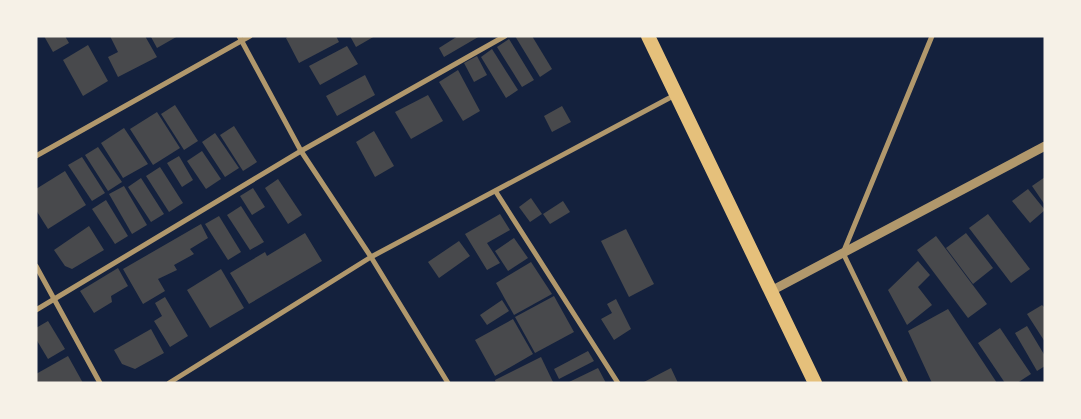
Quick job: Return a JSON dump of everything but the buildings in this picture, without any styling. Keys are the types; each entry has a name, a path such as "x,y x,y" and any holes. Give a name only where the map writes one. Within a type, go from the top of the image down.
{"highway":[{"path":"648,36 815,383"}],"street":[{"path":"36,156 241,39 250,36"},
{"path":"36,310 301,151 505,36"},
{"path":"906,383 843,253 932,36"},
{"path":"241,39 301,151 371,258 448,383"},
{"path":"169,383 371,258 676,94"},
{"path":"771,291 1045,146"},
{"path":"496,192 618,383"},
{"path":"36,266 100,383"}]}
